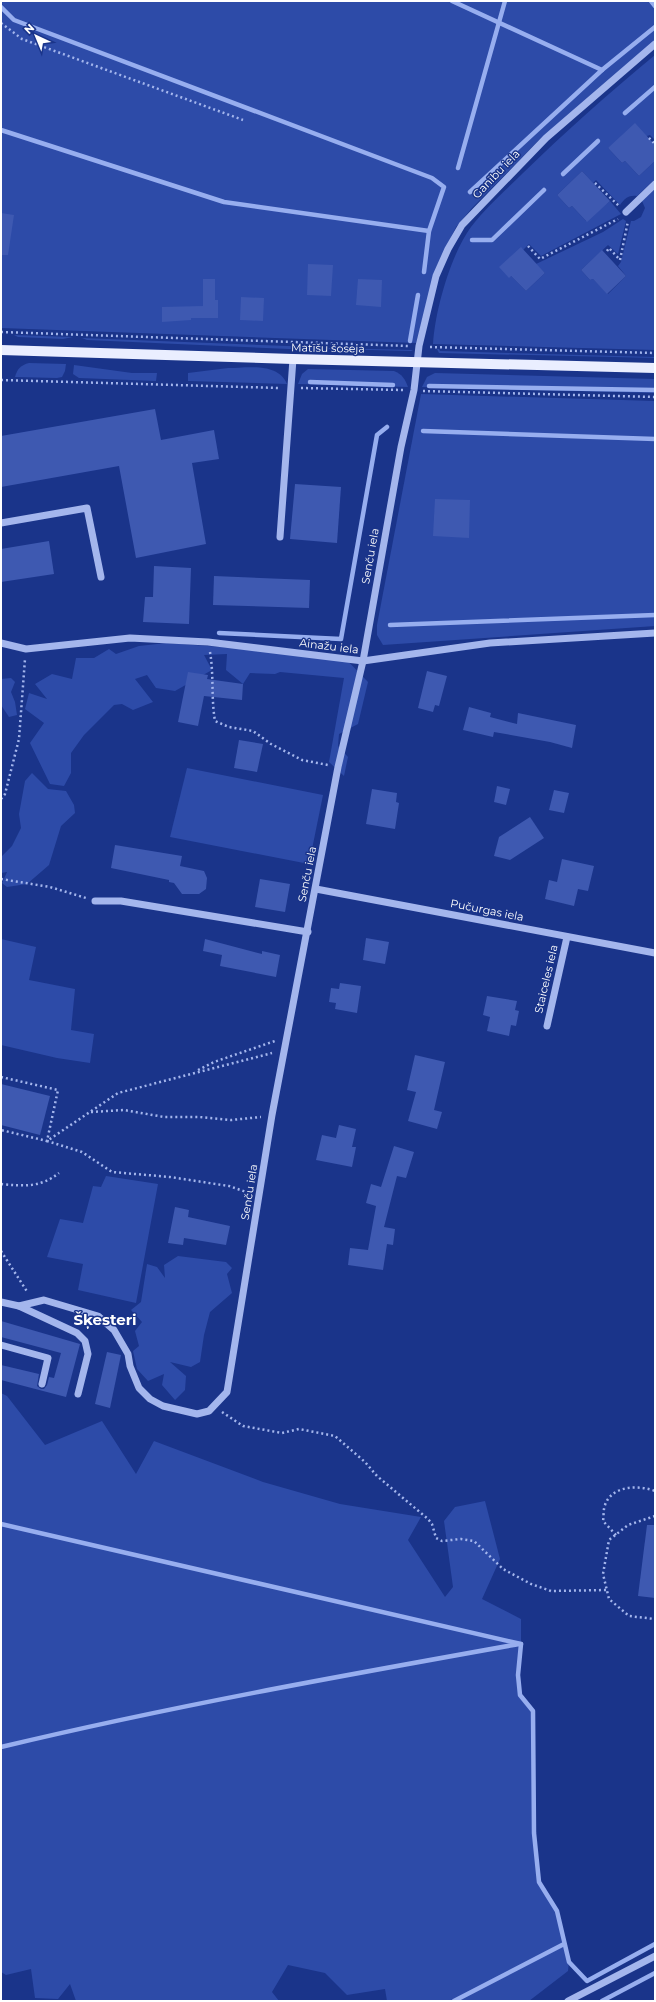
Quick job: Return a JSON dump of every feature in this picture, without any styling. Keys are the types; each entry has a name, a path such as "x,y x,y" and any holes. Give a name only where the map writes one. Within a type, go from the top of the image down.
{"main road":[{"name":"Matīšu šoseja","path":"1,350 655,368"}],"street":[{"name":"Ganību iela","path":"419,361 419,346 436,276 448,249 462,225 546,138 655,44"},
{"path":"626,212 655,184"},
{"path":"280,537 293,359"},
{"name":"Senču iela","path":"214,1406 227,1392 272,1115 316,890 338,767 363,661 401,447 419,361"},
{"path":"1,523 87,508 101,577"},
{"name":"Ainažu iela","path":"1,643 26,648 130,638 208,642 363,661 490,643 655,632"},
{"name":"Pučurgas iela","path":"316,890 655,954"},
{"path":"95,901 121,901 308,932"},
{"name":"Staiceles iela","path":"547,1026 567,937"},
{"path":"19,1306 44,1300 98,1316 114,1330 128,1354 130,1366 139,1388 150,1399 163,1406 197,1414 209,1411 214,1406"},
{"path":"1,1302 19,1306 78,1333 85,1341 88,1354 78,1394"},
{"path":"1,1345 48,1358 42,1384"},
{"path":"568,2001 655,1956"}],"path":[{"path":"1,23 22,39 243,120"},
{"path":"649,138 655,144"},
{"path":"595,183 626,212 629,221 620,260 609,248 607,251"},
{"path":"528,246 540,260 618,219 626,212"},
{"path":"1,332 411,346"},
{"path":"438,347 655,354"},
{"path":"1,380 283,388"},
{"path":"301,388 404,390"},
{"path":"426,391 655,397"},
{"path":"208,642 213,673 212,706 215,721 229,727 253,731 271,744 302,760 338,767"},
{"path":"1,799 4,794 19,739 26,648"},
{"path":"1,878 50,887 95,901"},
{"path":"194,1073 214,1062 287,1037"},
{"path":"47,1141 118,1093 285,1051"},
{"path":"1,1077 58,1090 47,1141"},
{"path":"90,1112 124,1110 164,1117 199,1117 231,1120 272,1115"},
{"path":"1,1130 47,1141 82,1152 112,1172 170,1177 229,1186 260,1196"},
{"path":"1,1184 33,1186 53,1178 59,1173"},
{"path":"1,1252 36,1302"},
{"path":"214,1406 243,1426 282,1432 299,1429 335,1436 365,1462 377,1476 428,1519 432,1524 436,1538 442,1541 461,1539 474,1541 503,1569 532,1584 551,1591 607,1590"},
{"path":"616,1535 603,1521 605,1504 617,1492 637,1486 655,1490"},
{"path":"655,1516 628,1526 609,1540 603,1574 609,1599 629,1616 655,1619"}],"shaded area":[{"path":"1,1 655,1 655,40 538,141 472,208 456,227 436,268 416,343 1,328"},
{"path":"655,55 655,140 650,135 608,148 622,163 625,161 639,176 655,161 655,179 637,196 627,198 620,205 596,180 593,183 582,171 557,195 569,208 572,206 586,221 610,201 621,214 541,256 529,244 523,250 511,276 526,291 545,273 536,264 603,232 623,219 626,221 618,254 608,245 581,270 590,280 593,279 608,294 626,276 618,266 621,262 631,221 641,217 645,208 642,201 655,189 655,350 433,344 434,330 445,283 457,252 471,227 496,199 554,143"},
{"path":"14,335 73,337 63,339 18,337"},
{"path":"82,338 315,347 312,350 87,340"},
{"path":"328,348 413,350 411,351"},
{"path":"437,349 440,351 655,358 439,353"},
{"path":"29,363 66,364 62,377 15,377 20,368"},
{"path":"74,365 132,373 157,373 156,381 79,378 73,374"},
{"path":"253,367 269,369 277,372 283,377 287,384 188,381 188,373 228,368"},
{"path":"308,369 394,371 403,377 408,387 298,384 302,374"},
{"path":"435,373 655,379 655,393 422,387 427,377"},
{"path":"421,394 655,401 655,626 383,645 377,635 377,625"},
{"path":"166,643 343,656 368,682 358,724 339,734 338,746 348,757 344,776 329,762 344,678 280,672 275,674 250,673 243,684 226,670 227,654 204,655 212,670 175,691 156,688 147,675 135,679 153,702 133,710 122,704 114,705 84,735 71,753 71,773 64,786 50,784 30,743 44,723 25,709 29,693 47,699 35,684 52,674 72,679 76,658 94,658 109,649 116,654 139,646"},
{"path":"11,678 15,682 11,692 15,702 17,715 9,717 1,705 1,679"},
{"path":"187,768 323,795 309,864 170,837"},
{"path":"32,773 48,789 66,791 74,805 75,813 61,826 49,865 27,884 7,887 2,883 7,872 1,873 1,857 12,846 21,828 19,814 25,781"},
{"path":"1,939 36,947 29,980 75,989 71,1030 94,1034 90,1063 57,1058 1,1045"},
{"path":"106,1176 158,1184 136,1303 78,1290 83,1264 47,1257 60,1219 83,1223 93,1186 101,1187"},
{"path":"178,1256 226,1262 232,1268 227,1274 232,1293 210,1312 204,1335 200,1362 191,1367 170,1362 186,1376 185,1390 175,1400 162,1385 164,1374 148,1381 137,1369 133,1351 139,1346 135,1331 142,1322 131,1310 141,1302 147,1264 157,1267 165,1278 164,1265"},
{"path":"1,1393 7,1396 45,1445 102,1421 136,1474 154,1441 263,1482 340,1504 421,1517 408,1540 445,1597 453,1587 444,1521 455,1507 485,1501 500,1559 482,1599 521,1619 521,1644 518,1675 520,1695 533,1711 534,1833 539,1882 557,1911 569,1962 568,1971 529,2001 387,2001 385,1989 347,1995 325,1973 288,1965 272,1992 279,2001 76,2001 70,1984 58,1999 35,1998 31,1969 6,1975 1,1972"}],"building":[{"path":"635,123 655,145 655,161 639,176 625,161 622,163 608,148"},
{"path":"582,171 610,201 587,222 572,206 569,208 557,195"},
{"path":"1,213 14,215 8,255 1,255"},
{"path":"521,247 545,273 526,291 511,276 509,278 499,267"},
{"path":"602,250 626,276 607,294 593,279 590,280 581,270"},
{"path":"308,264 333,265 331,296 307,295"},
{"path":"203,279 215,279 215,300 218,300 218,318 191,318 191,320 162,322 162,307 203,306"},
{"path":"358,279 382,280 381,307 356,305"},
{"path":"241,297 264,298 263,321 240,320"},
{"path":"155,409 161,440 214,430 219,459 192,463 206,544 136,558 119,466 1,487 1,436"},
{"path":"295,484 341,487 337,543 290,539"},
{"path":"435,499 470,500 469,538 433,536"},
{"path":"49,541 54,574 1,582 1,549"},
{"path":"154,566 191,568 189,624 143,622 145,597 153,597"},
{"path":"214,576 310,580 309,608 213,605"},
{"path":"427,671 447,676 439,706 435,705 433,712 418,708"},
{"path":"188,672 208,675 207,679 243,684 242,700 204,696 198,726 178,722"},
{"path":"469,707 491,713 490,717 517,724 518,713 576,725 572,748 550,742 494,732 493,737 463,730"},
{"path":"239,740 263,744 257,772 234,768"},
{"path":"497,786 510,789 506,805 494,802"},
{"path":"372,789 397,793 396,802 399,803 395,829 366,824"},
{"path":"554,790 569,793 564,813 549,810"},
{"path":"530,817 544,838 510,860 494,856 499,837"},
{"path":"115,845 182,856 180,866 204,871 207,878 206,889 199,894 182,894 174,883 169,882 169,880 111,868"},
{"path":"562,859 594,866 588,891 578,889 574,906 545,899 549,880 557,882"},
{"path":"260,879 290,884 285,912 255,907"},
{"path":"366,938 389,942 385,964 363,960"},
{"path":"205,939 262,954 262,951 280,955 276,977 220,966 222,955 203,951"},
{"path":"340,983 361,986 357,1013 335,1009 336,1003 329,1002 331,988 339,989"},
{"path":"487,996 517,1001 515,1010 519,1011 516,1026 511,1025 509,1036 487,1031 490,1017 483,1015"},
{"path":"415,1055 445,1062 434,1110 442,1112 437,1129 408,1121 416,1092 407,1090"},
{"path":"1,1084 50,1096 40,1135 1,1125"},
{"path":"339,1125 356,1129 352,1147 356,1147 352,1167 316,1160 322,1135 336,1138"},
{"path":"394,1146 414,1152 406,1178 397,1176 384,1227 395,1229 393,1245 387,1244 383,1270 348,1265 350,1248 368,1250 376,1206 366,1203 371,1184 381,1187"},
{"path":"175,1207 189,1210 188,1217 230,1226 226,1245 184,1238 183,1245 168,1243"},
{"path":"1,1321 80,1344 66,1397 1,1380 1,1365 39,1374 37,1386 44,1389 47,1385 49,1377 54,1378 61,1353 1,1337"},
{"path":"107,1352 121,1355 110,1408 95,1404"},
{"path":"647,1525 655,1525 655,1598 638,1596"}],"waterway":[{"path":"452,1 602,70"},
{"path":"458,168 505,1"},
{"path":"651,1 655,6"},
{"path":"1,7 14,20 432,178 444,187 429,231 424,272"},
{"path":"470,192 602,70 655,27"},
{"path":"625,113 655,87"},
{"path":"1,130 224,202 429,231"},
{"path":"563,174 598,141"},
{"path":"472,240 492,240 544,190"},
{"path":"410,341 418,295"},
{"path":"310,382 393,385"},
{"path":"429,386 655,390"},
{"path":"219,633 341,639 377,435 387,427"},
{"path":"423,431 655,439"},
{"path":"390,625 655,615"},
{"path":"1,1524 521,1644"},
{"path":"1,1747 130,1718 324,1679 519,1644"},
{"path":"521,1644 518,1675 520,1695 533,1711 534,1833 539,1882 557,1911 569,1962 587,1981 655,1944"},
{"path":"454,2001 564,1944"},
{"path":"602,2001 655,1973"}],"district":[{"name":"Šķesteri","path":"105,1320"}]}
